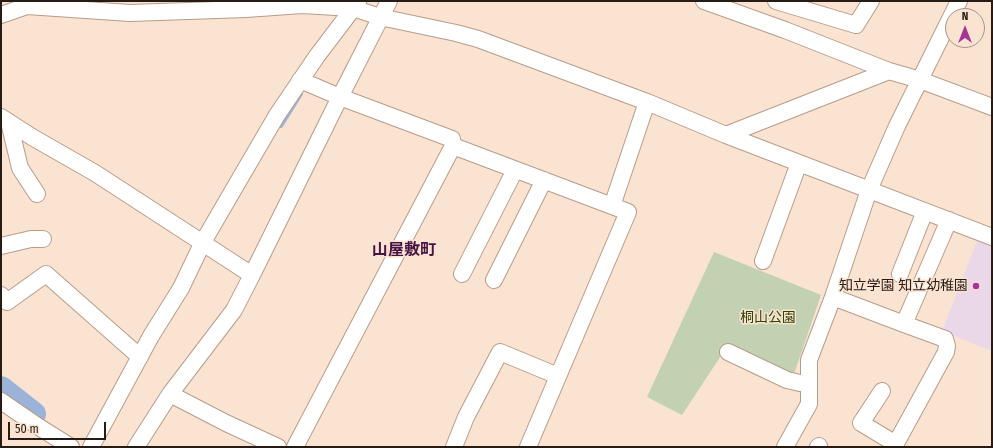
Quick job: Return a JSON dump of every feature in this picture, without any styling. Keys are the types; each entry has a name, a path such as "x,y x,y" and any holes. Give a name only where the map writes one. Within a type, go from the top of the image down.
{"street":[{"path":"136,447 170,394 234,310 389,1"},
{"path":"704,1 764,22 889,71 920,80 992,107"},
{"path":"776,1 856,25 871,1"},
{"path":"785,447 809,404 809,360 833,298 869,190 897,126 959,1"},
{"path":"91,447 151,336 181,288 203,242 277,115 300,80 356,4"},
{"path":"1,15 27,6 130,12 356,4 380,17 478,39 646,102 726,135 992,237"},
{"path":"726,135 889,71"},
{"path":"295,447 453,146 452,139 340,97 300,80"},
{"path":"612,206 646,102"},
{"path":"5,119 32,137 95,173 252,274"},
{"path":"5,119 20,168 37,194"},
{"path":"453,146 628,212 528,447"},
{"path":"764,261 799,163"},
{"path":"462,274 515,170"},
{"path":"494,280 544,180"},
{"path":"900,274 925,211"},
{"path":"904,324 949,220"},
{"path":"1,246 31,238 43,238"},
{"path":"1,295 7,302 46,274 140,357"},
{"path":"833,298 945,339 947,346 946,352 895,445 861,423 882,391"},
{"path":"454,447 466,417 500,352 558,376"},
{"path":"728,352 787,380 800,383 809,383"},
{"path":"170,394 226,423 278,447"},
{"path":"1,401 71,447"}],"shaded area":[{"name":"知立学園 知立幼稚園","path":"979,236 992,241 992,351 942,331"}],"green space":[{"name":"桐山公園","path":"714,252 821,295 793,377 728,345 682,415 647,397"}],"waterway":[{"path":"281,126 301,94"},
{"path":"1,388 34,414"}],"place":[{"name":"知立学園 知立幼稚園","path":"976,286"}],"district":[{"name":"山屋敷町","path":"404,251"}]}
